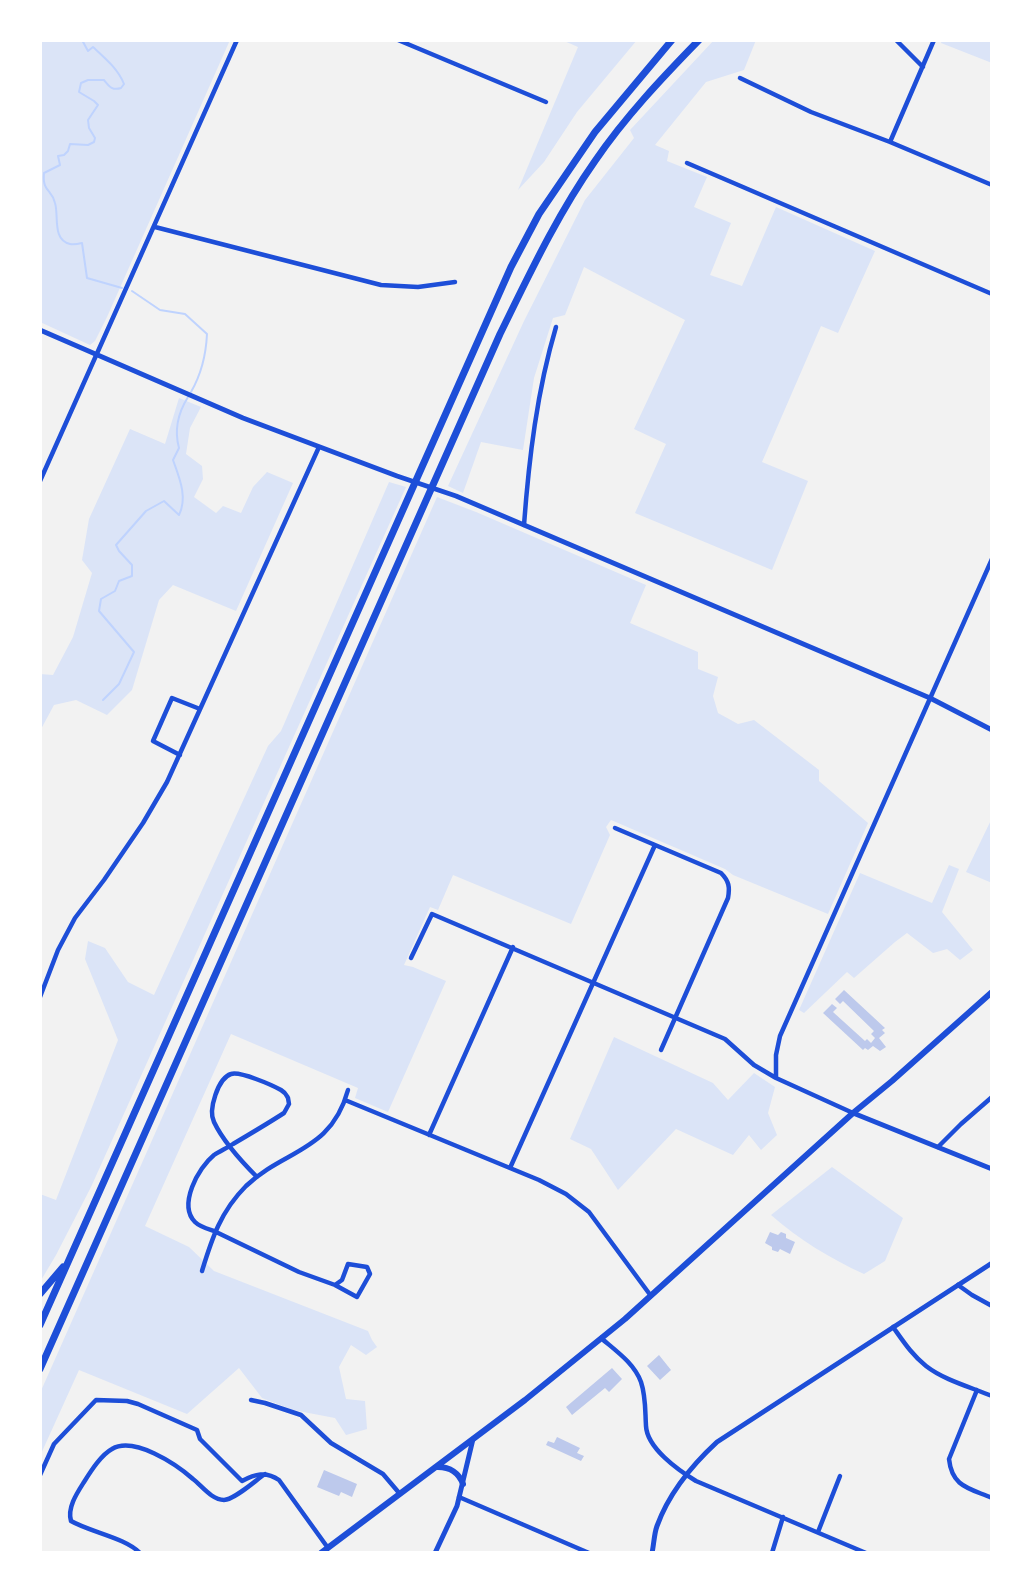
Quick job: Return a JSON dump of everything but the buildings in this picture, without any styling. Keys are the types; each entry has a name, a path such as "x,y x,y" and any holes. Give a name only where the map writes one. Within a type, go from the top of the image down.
{"highway":[{"path":"40,1325 511,267 539,214 595,132 673,40"},
{"path":"40,1369 494,346 530,272 594,162 660,80 699,40"},
{"path":"40,1294 70,1258"}],"main road":[{"path":"321,1553 525,1401 601,1338 992,992"},
{"path":"436,1468 443,1467 457,1473 463,1484"}],"street":[{"path":"40,481 237,40"},
{"path":"398,40 546,102"},
{"path":"896,40 923,67"},
{"path":"890,142 934,40"},
{"path":"740,78 811,112 992,185"},
{"path":"687,163 992,294"},
{"path":"155,227 381,285 418,287 455,282"},
{"path":"524,525 528,468 540,390 556,327"},
{"path":"40,330 243,418 456,496 930,698 992,730"},
{"path":"40,997 58,950 75,918 143,823 167,782 319,447"},
{"path":"776,1077 776,1055 780,1036 992,559"},
{"path":"180,755 153,741 172,698 200,709"},
{"path":"615,828 721,873 730,887 728,898 661,1050"},
{"path":"510,1168 655,845"},
{"path":"411,958 432,914 725,1039 754,1065 776,1077 853,1113 992,1169"},
{"path":"429,1135 513,947"},
{"path":"257,1177 237,1156 230,1146 213,1121 212,1103 222,1081 230,1074 240,1073 282,1090 289,1104 284,1113 230,1146 215,1155 207,1162 195,1181 187,1202 189,1214 201,1226 357,1297 370,1274 368,1267 348,1264 342,1280 335,1285"},
{"path":"202,1271 214,1231 232,1202 257,1177 321,1137 336,1121 348,1090"},
{"path":"938,1147 992,1097"},
{"path":"345,1100 566,1194 589,1212 651,1296"},
{"path":"652,1553 656,1528 669,1500 685,1474 717,1442 992,1263"},
{"path":"958,1285 992,1306"},
{"path":"893,1327 910,1351 925,1365 992,1396"},
{"path":"601,1338 628,1361 640,1380 646,1402 646,1429 651,1443 685,1474 866,1553"},
{"path":"977,1390 949,1459 950,1471 957,1481 992,1498"},
{"path":"40,1475 54,1444 96,1400 127,1401 197,1430 200,1439 242,1480 254,1474 274,1476 328,1548"},
{"path":"251,1400 301,1415 331,1443 383,1474 400,1494"},
{"path":"435,1553 459,1497 473,1439"},
{"path":"140,1553 128,1544 82,1528 71,1521 69,1514 76,1496 110,1449 125,1444 167,1460 183,1470 213,1497 223,1500 230,1499 265,1473"},
{"path":"818,1532 840,1476"},
{"path":"459,1497 586,1552"},
{"path":"772,1553 783,1517"}],"shaded area":[{"path":"40,40 230,40 107,317 95,341 90,345 40,322"},
{"path":"562,40 637,40 577,112 544,162 518,190 578,47"},
{"path":"714,40 756,40 744,70 706,82 655,145 669,151 667,161 707,177 694,207 731,223 710,275 742,286 776,207 875,251 838,333 821,326 762,462 808,481 772,570 635,513 666,444 634,429 685,320 584,267 565,315 553,318 534,378 523,450 481,442 463,493 448,486 524,321 585,200 634,138 630,130"},
{"path":"942,40 992,40 992,63 941,43"},
{"path":"179,398 201,407 190,428 186,454 202,466 203,479 194,497 216,513 223,506 241,513 253,487 267,472 293,483 236,611 173,585 159,600 132,690 107,715 76,700 54,705 40,731 40,674 53,675 73,637 92,573 82,560 89,519 130,429 165,444"},
{"path":"389,482 406,487 91,1187 40,1282 40,1194 56,1200 118,1040 85,959 88,941 105,948 128,982 154,995 268,746 281,731"},
{"path":"437,497 646,585 630,623 698,652 698,669 718,677 713,696 718,713 738,724 754,720 819,770 819,781 868,823 828,914 611,820 606,827 610,835 571,924 453,875 438,910 430,907 404,965 446,981 388,1112 355,1098 358,1088 231,1034 145,1226 189,1247 214,1271 368,1331 377,1347 366,1355 351,1345 339,1367 346,1399 365,1401 367,1429 346,1435 335,1418 293,1410 262,1398 239,1368 187,1414 79,1370 40,1456 40,1393"},
{"path":"992,818 992,883 966,872"},
{"path":"949,865 959,869 942,912 973,950 960,960 947,949 933,953 907,933 854,978 847,972 804,1013 799,1010 860,873 932,903"},
{"path":"614,1037 713,1083 728,1100 754,1073 775,1087 768,1113 777,1135 761,1150 749,1135 733,1155 676,1129 618,1190 591,1149 570,1139"},
{"path":"832,1167 903,1218 885,1261 864,1274 815,1248 771,1215"}],"waterway":[{"path":"82,40 88,51 93,47 111,64 124,84 115,89 104,80 81,83 79,92 98,105 88,120 94,142 88,145 70,144 68,151 58,156 60,165 44,173 44,184 55,203 58,233 61,238 70,244 82,243 87,278 122,288"},
{"path":"132,291 160,310 185,314 207,334 203,364 191,392"},
{"path":"103,700 119,684 134,652 99,611 101,599 115,591 119,581 132,576 132,565 116,545 146,511 164,501 179,515 183,494 173,460 179,448 178,422 188,397"}]}
